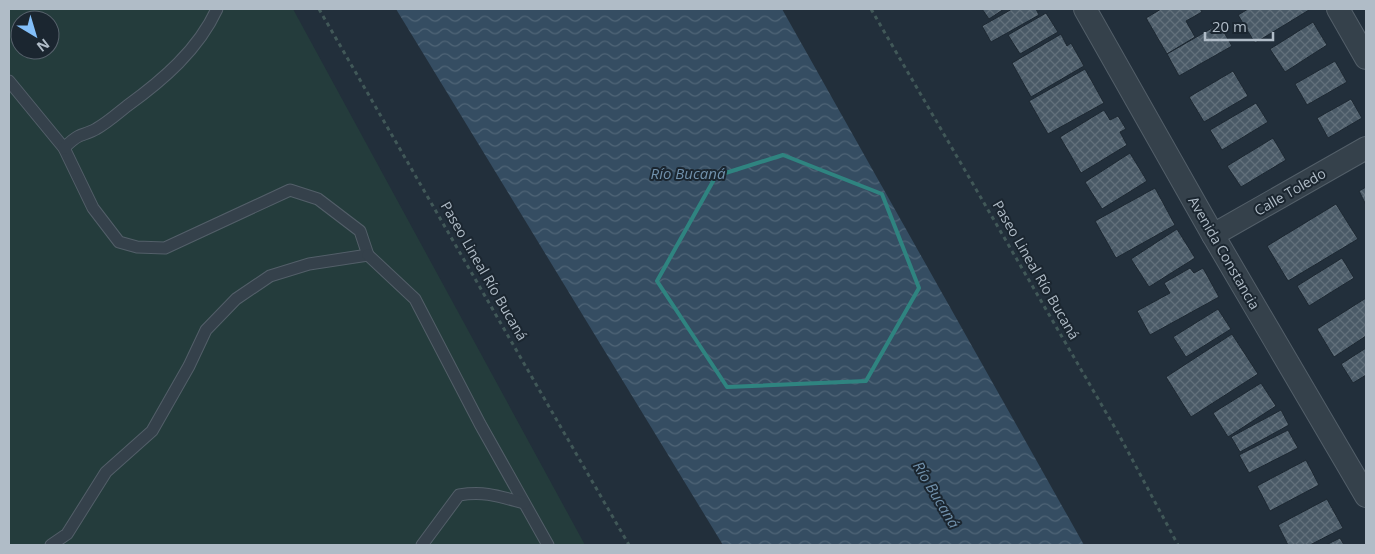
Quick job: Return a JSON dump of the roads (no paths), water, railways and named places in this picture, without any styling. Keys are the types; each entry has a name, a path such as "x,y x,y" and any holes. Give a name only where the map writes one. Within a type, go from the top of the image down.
{"street":[{"name":"Avenida Constancia","path":"1085,9 1213,235 1366,496"},
{"path":"1338,9 1366,58"},
{"name":"Calle Toledo","path":"1213,235 1366,148"}],"lane":[{"path":"64,148 78,137 96,129 118,113 172,69 209,25 217,9"},
{"path":"9,81 64,148 93,208 119,242 137,247 165,248 290,190 318,199 352,225 360,232 368,255 415,299 548,545"},
{"path":"51,545 67,534 106,472 152,431 189,366 206,330 236,300 270,276 309,264 368,255"},
{"path":"422,545 458,496 488,493 524,503"}],"water":[{"name":"Río Bucaná","path":"396,9 782,9 1084,545 723,545"}]}
